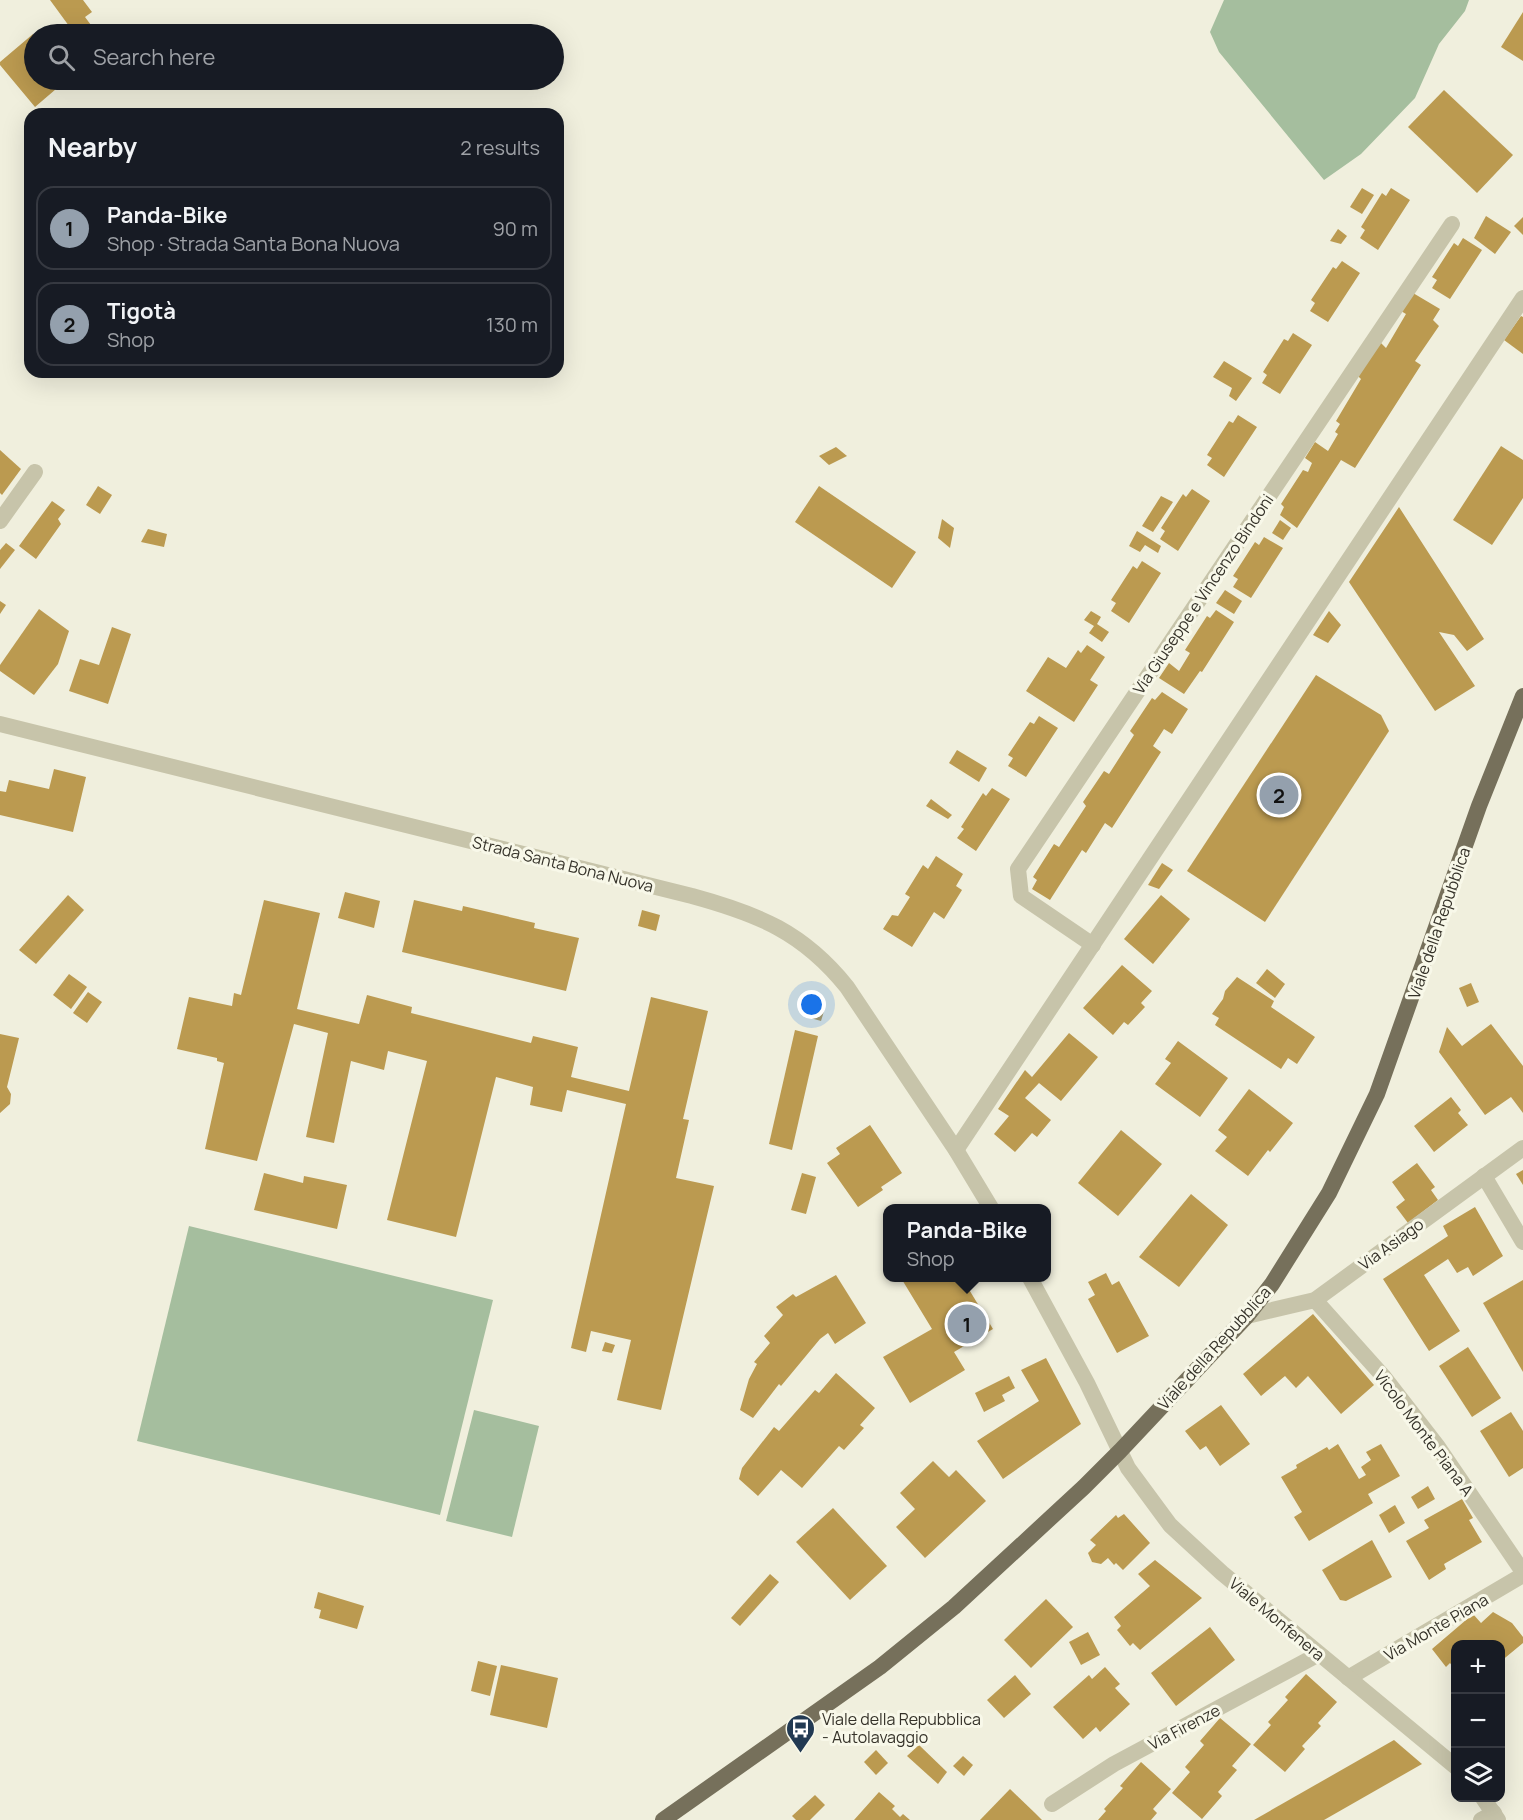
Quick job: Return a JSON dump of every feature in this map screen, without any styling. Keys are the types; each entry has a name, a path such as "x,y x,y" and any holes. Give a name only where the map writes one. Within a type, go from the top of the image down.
{"main road":[{"name":"Viale della Repubblica","path":"663,1820 880,1667 954,1607 1084,1487 1247,1316 1293,1253 1329,1193 1377,1094 1479,806 1523,696"}],"street":[{"name":"Via Giuseppe e Vincenzo Bindoni","path":"1093,945 1021,896 1018,869 1452,224"},
{"path":"956,1150 1523,298"},
{"path":"0,521 34,472"},
{"name":"Strada Santa Bona Nuova","path":"0,724 692,896 722,904 762,920 798,939 831,967 867,1015 956,1150 988,1204"},
{"name":"Via Asiago","path":"1247,1316 1315,1300 1523,1148"},
{"path":"1484,1176 1523,1242"},
{"path":"1032,1282 1088,1383 1120,1450"},
{"name":"Vicolo Monte Piana A","path":"1315,1300 1383,1376 1438,1447 1523,1574"},
{"name":"Viale Monfenera","path":"1120,1450 1138,1484 1170,1526 1214,1566 1451,1764"},
{"name":"Via Monte Piana","path":"1348,1678 1523,1574"},
{"name":"Via Firenze","path":"1052,1804 1114,1764 1319,1654"},
{"path":"1485,1802 1491,1818"}],"green space":[{"path":"1224,0 1469,0 1465,11 1439,44 1415,98 1361,154 1324,180 1219,52 1210,32"},
{"path":"189,1226 493,1300 440,1515 137,1441"},
{"path":"474,1410 539,1426 512,1537 446,1521"}],"building":[{"path":"50,0 83,0 92,12 85,17 90,24 68,24"},
{"path":"1523,12 1523,61 1501,47"},
{"path":"24,42 24,90 55,90 35,107 0,65 0,62"},
{"path":"1444,90 1513,155 1477,193 1408,127"},
{"path":"1362,188 1374,195 1362,214 1350,207"},
{"path":"1391,188 1410,200 1378,250 1360,238 1365,230 1361,227 1382,193 1386,196"},
{"path":"1486,216 1511,232 1495,254 1474,238"},
{"path":"1523,217 1523,235 1514,226"},
{"path":"1338,229 1347,236 1341,244 1330,241"},
{"path":"1463,238 1482,250 1450,299 1432,288 1437,280 1432,277 1454,243 1458,246"},
{"path":"1342,261 1360,273 1328,322 1310,311 1315,303 1311,300 1333,267 1336,269"},
{"path":"1413,293 1440,309 1433,320 1439,326 1415,361 1421,365 1355,468 1341,460 1297,528 1280,515 1284,507 1281,504 1303,470 1308,472 1312,463 1305,458 1315,442 1328,451 1338,434 1335,432 1340,424 1336,421 1361,379 1358,376 1380,342 1386,348 1406,314 1401,311"},
{"path":"1521,316 1523,317 1523,354 1504,340"},
{"path":"1293,333 1312,345 1280,394 1262,383 1267,375 1263,372 1284,339 1288,341"},
{"path":"1224,361 1252,378 1236,401 1229,396 1232,388 1213,377"},
{"path":"1238,415 1257,427 1224,477 1207,465 1212,458 1207,455 1229,421 1233,423"},
{"path":"1501,446 1523,460 1523,498 1492,545 1453,520"},
{"path":"836,447 847,456 829,465 819,456"},
{"path":"0,450 21,469 2,495 0,493"},
{"path":"98,486 112,495 100,514 86,505"},
{"path":"819,486 916,552 892,588 795,522"},
{"path":"1192,489 1210,501 1178,551 1160,539 1165,531 1161,528 1183,494 1186,497"},
{"path":"1161,496 1173,502 1153,532 1142,526"},
{"path":"52,501 65,510 58,519 61,524 36,559 19,546"},
{"path":"1399,507 1484,639 1467,651 1454,635 1439,632 1475,686 1435,711 1349,582"},
{"path":"942,519 954,528 950,548 938,538"},
{"path":"1280,520 1291,528 1283,540 1272,533"},
{"path":"148,529 167,534 164,547 141,542"},
{"path":"1137,531 1161,546 1158,553 1145,545 1140,552 1129,546"},
{"path":"1264,537 1283,548 1251,598 1233,587 1238,579 1233,576 1255,542 1259,545"},
{"path":"6,543 15,550 0,569 0,550"},
{"path":"1142,561 1161,573 1129,623 1111,611 1116,603 1111,600 1133,566 1137,569"},
{"path":"1225,590 1242,601 1234,614 1216,603"},
{"path":"0,601 6,605 0,614"},
{"path":"39,609 69,631 58,664 34,695 0,671 0,665"},
{"path":"1216,610 1234,622 1202,672 1200,671 1184,694 1159,678 1169,663 1179,671 1190,653 1185,650 1207,616 1210,618"},
{"path":"1091,611 1101,617 1097,624 1109,632 1102,642 1089,633 1094,626 1084,620"},
{"path":"1329,611 1341,625 1328,643 1313,635"},
{"path":"112,627 131,634 108,704 69,691 80,659 99,665"},
{"path":"1087,645 1105,657 1090,680 1098,685 1074,722 1026,691 1048,657 1066,668 1078,650 1081,653"},
{"path":"1316,675 1381,715 1389,731 1265,922 1187,871"},
{"path":"1162,692 1188,709 1172,734 1164,729 1153,746 1161,752 1112,828 1105,823 1086,853 1082,850 1050,900 1032,889 1037,880 1033,877 1054,844 1059,847 1086,806 1083,802 1104,771 1109,774 1134,735 1130,731 1152,698 1155,700"},
{"path":"1039,716 1058,728 1026,777 1008,766 1013,758 1008,755 1030,722 1034,724"},
{"path":"957,750 987,768 979,782 949,763"},
{"path":"54,769 86,777 73,832 0,815 0,791 6,792 9,780 49,789"},
{"path":"992,788 1010,799 976,851 957,838 964,829 961,827 983,793 986,796"},
{"path":"931,799 952,815 948,819 926,806"},
{"path":"936,856 963,874 956,886 962,890 944,919 934,912 912,947 883,929 892,915 898,916 910,897 905,894 923,865 928,869"},
{"path":"1162,863 1173,870 1159,889 1148,885"},
{"path":"345,892 380,901 374,928 338,918"},
{"path":"68,895 84,910 36,964 19,950"},
{"path":"1161,895 1190,919 1153,964 1124,939"},
{"path":"264,900 320,913 297,1009 359,1024 367,995 412,1007 411,1013 531,1043 533,1036 578,1047 571,1077 629,1091 651,997 708,1011 683,1119 689,1120 676,1178 714,1186 661,1410 617,1400 631,1340 591,1331 586,1352 571,1348 626,1104 567,1090 562,1112 530,1105 533,1087 496,1077 456,1237 387,1220 427,1061 388,1051 384,1070 351,1061 334,1143 306,1137 328,1033 294,1024 257,1161 205,1149 224,1063 217,1061 217,1058 177,1049 189,997 232,1006 234,993 241,995"},
{"path":"414,900 462,911 463,906 535,923 534,928 579,938 566,991 402,952"},
{"path":"642,910 660,915 656,931 638,926"},
{"path":"1122,965 1152,991 1141,1003 1145,1007 1128,1025 1124,1022 1113,1035 1083,1008"},
{"path":"1267,969 1285,984 1275,998 1256,983"},
{"path":"69,974 87,987 71,1009 53,995"},
{"path":"1237,977 1274,1001 1271,1007 1315,1037 1297,1064 1288,1058 1281,1069 1215,1025 1219,1018 1212,1014 1223,999 1225,991"},
{"path":"1471,983 1479,1002 1467,1007 1459,988"},
{"path":"88,992 102,1002 87,1023 73,1013"},
{"path":"810,1004 825,1008 821,1021 807,1017"},
{"path":"1491,1024 1523,1066 1523,1113 1511,1097 1485,1115 1439,1052 1447,1027 1462,1046"},
{"path":"795,1030 818,1036 792,1150 769,1144"},
{"path":"1069,1033 1098,1057 1061,1101 1039,1083 1025,1098 1051,1120 1037,1137 1032,1133 1015,1152 994,1134 1009,1116 998,1109 1025,1070 1032,1077"},
{"path":"0,1034 19,1038 7,1087 11,1094 10,1104 0,1113"},
{"path":"1178,1041 1228,1078 1200,1117 1155,1084 1171,1063 1165,1059"},
{"path":"1249,1089 1293,1123 1248,1176 1215,1151 1227,1137 1218,1130"},
{"path":"1451,1097 1461,1110 1458,1113 1468,1125 1434,1152 1414,1126"},
{"path":"870,1125 902,1173 881,1187 883,1190 858,1207 827,1163 840,1154 836,1148"},
{"path":"1121,1130 1162,1164 1118,1216 1078,1183"},
{"path":"1417,1163 1435,1187 1431,1190 1438,1200 1408,1223 1396,1207 1405,1200 1392,1182"},
{"path":"1523,1170 1523,1185 1516,1174"},
{"path":"264,1173 303,1183 304,1176 347,1185 337,1229 254,1210"},
{"path":"802,1173 816,1177 806,1214 791,1210"},
{"path":"1191,1194 1228,1225 1179,1287 1139,1257"},
{"path":"1475,1207 1503,1256 1473,1276 1468,1267 1457,1273 1448,1259 1424,1275 1460,1331 1429,1351 1383,1279 1448,1236 1443,1226"},
{"path":"1106,1273 1112,1285 1119,1281 1149,1336 1117,1353 1088,1299 1095,1295 1088,1282"},
{"path":"836,1275 866,1323 835,1344 828,1333 820,1339 781,1386 779,1384 753,1418 740,1410 749,1379 757,1364 754,1362 770,1343 764,1336 783,1315 776,1307 793,1294 796,1297"},
{"path":"1523,1280 1523,1372 1483,1303"},
{"path":"903,1282 964,1282 993,1329 954,1352 965,1370 910,1403 883,1357 932,1329"},
{"path":"1313,1314 1374,1385 1341,1414 1308,1376 1296,1388 1285,1376 1261,1396 1243,1374"},
{"path":"605,1342 615,1345 612,1353 602,1351"},
{"path":"1468,1347 1501,1398 1472,1417 1439,1366"},
{"path":"1046,1358 1081,1424 1003,1479 977,1441 1039,1401 1021,1370"},
{"path":"836,1373 875,1408 860,1425 864,1428 844,1450 839,1446 802,1488 781,1470 758,1496 739,1479 742,1468 774,1427 779,1431 815,1390 819,1393"},
{"path":"1009,1376 1015,1388 1002,1395 1005,1401 984,1412 975,1393"},
{"path":"1221,1405 1250,1444 1220,1466 1206,1446 1200,1450 1185,1431"},
{"path":"1511,1412 1523,1431 1523,1468 1509,1477 1480,1431"},
{"path":"1338,1444 1359,1479 1366,1475 1361,1467 1371,1460 1366,1452 1381,1444 1400,1476 1368,1494 1373,1503 1309,1541 1294,1517 1302,1512 1281,1477 1297,1468 1296,1465 1327,1447 1329,1450"},
{"path":"933,1461 949,1477 956,1470 986,1501 925,1558 896,1527 915,1509 900,1493"},
{"path":"1428,1486 1435,1499 1418,1509 1411,1497"},
{"path":"1462,1499 1473,1518 1469,1520 1482,1542 1444,1564 1446,1569 1429,1580 1406,1541 1429,1528 1424,1520"},
{"path":"1395,1505 1405,1523 1389,1533 1379,1515"},
{"path":"833,1508 887,1566 850,1600 796,1542"},
{"path":"1124,1514 1150,1543 1123,1570 1108,1558 1101,1564 1092,1562 1088,1553 1096,1545 1090,1540 1116,1515 1118,1518"},
{"path":"1372,1540 1392,1577 1346,1601 1340,1600 1322,1570"},
{"path":"1155,1560 1202,1598 1140,1650 1133,1643 1130,1646 1117,1630 1121,1626 1114,1617 1150,1586 1138,1574"},
{"path":"770,1574 779,1582 740,1626 731,1618"},
{"path":"318,1592 364,1606 357,1629 319,1618 321,1610 314,1608"},
{"path":"1046,1599 1073,1627 1031,1668 1004,1640"},
{"path":"1493,1612 1512,1623 1523,1637 1523,1643 1505,1658 1505,1640 1451,1640 1451,1664 1446,1667 1432,1649 1473,1614 1481,1623"},
{"path":"1210,1627 1235,1660 1176,1706 1151,1673"},
{"path":"1088,1632 1100,1655 1081,1665 1069,1642"},
{"path":"478,1661 497,1666 490,1696 471,1691"},
{"path":"501,1665 558,1678 547,1728 490,1715"},
{"path":"1105,1667 1120,1684 1115,1688 1130,1704 1100,1732 1096,1727 1083,1739 1053,1707 1089,1675 1092,1679"},
{"path":"1306,1674 1337,1702 1318,1723 1321,1726 1302,1746 1305,1749 1285,1772 1253,1745 1271,1725 1268,1722 1288,1700 1285,1697"},
{"path":"1015,1675 1031,1694 1004,1718 987,1700"},
{"path":"1220,1718 1251,1744 1232,1766 1237,1770 1218,1792 1222,1796 1202,1819 1172,1793 1190,1772 1185,1767 1204,1745 1200,1741"},
{"path":"1394,1740 1422,1764 1324,1820 1254,1820"},
{"path":"919,1745 947,1772 938,1784 907,1756"},
{"path":"876,1750 888,1763 876,1775 864,1762"},
{"path":"963,1756 973,1765 964,1776 953,1766"},
{"path":"1141,1762 1171,1789 1153,1809 1157,1813 1151,1820 1098,1820 1106,1811 1104,1809 1123,1788 1120,1786"},
{"path":"1010,1789 1035,1813 1042,1820 980,1820"},
{"path":"879,1792 895,1806 892,1809 900,1817 903,1814 910,1820 854,1820"},
{"path":"815,1795 825,1805 810,1820 796,1820 792,1816"}],"place":[{"name":"Tigotà","path":"1279,795"},
{"name":"Panda-Bike","path":"967,1324"},
{"name":"Viale della Repubblica - Autolavaggio","path":"801,1754"}]}
